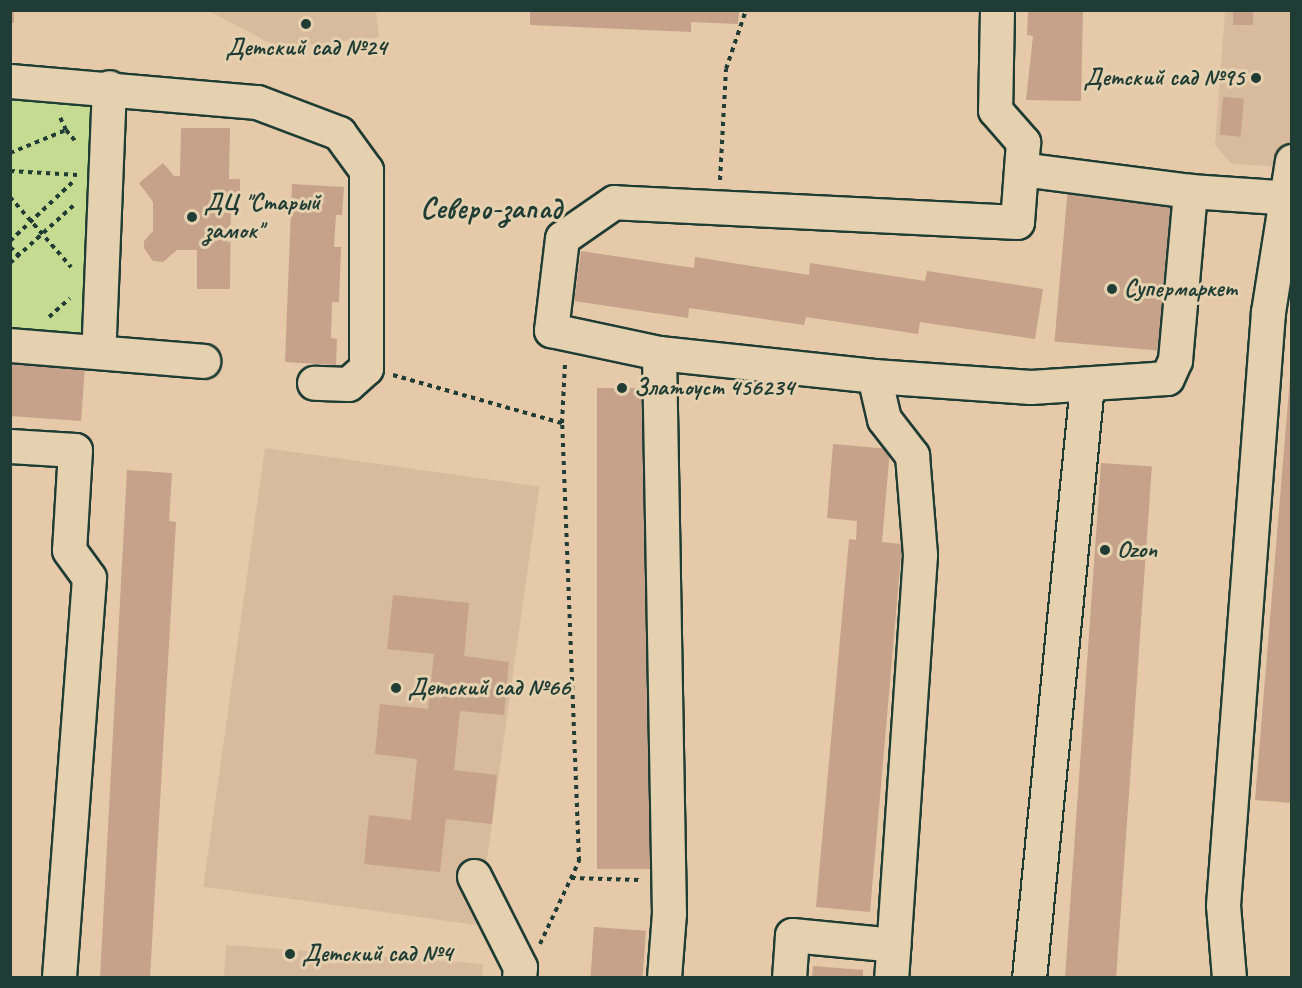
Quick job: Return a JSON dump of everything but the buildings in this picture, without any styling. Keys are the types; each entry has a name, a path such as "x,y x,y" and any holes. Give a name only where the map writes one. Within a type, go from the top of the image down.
{"lane":[{"path":"997,10 995,110 1023,142 1017,222 614,202 562,238 551,330 659,352 874,376 1031,387 1167,378 1175,360 1190,191"},
{"path":"10,81 109,87 257,102 339,133 366,170 366,368 348,384 314,383"},
{"path":"99,335 94,277 93,175 109,87"},
{"path":"1229,978 1223,905 1268,312 1288,198 1292,160"},
{"path":"1021,169 1190,191 1288,198"},
{"path":"10,345 203,361"},
{"path":"659,352 668,881 664,978"},
{"path":"874,376 884,419 912,455 920,555 891,978"},
{"path":"1029,978 1087,384"},
{"path":"10,446 75,450 69,550 89,578 59,978"},
{"path":"474,876 520,972"},
{"path":"789,978 792,935 894,945"}],"path":[{"path":"718,208 726,69 746,10"},
{"path":"10,153 66,130 57,111"},
{"path":"10,171 93,175"},
{"path":"10,241 31,221 93,175"},
{"path":"10,263 42,234 93,175"},
{"path":"10,197 42,234 94,277 40,326"},
{"path":"10,247 19,255"},
{"path":"520,972 541,942 579,861 562,423 566,333"},
{"path":"366,368 562,423"},
{"path":"571,878 668,881"}],"shaded area":[{"name":"Детский сад №24","path":"209,11 376,11 379,37 279,48"},
{"name":"Детский сад №95","path":"1225,11 1291,11 1291,167 1232,164 1215,145"},
{"name":"Детский сад №66","path":"265,448 539,487 478,925 203,887"},
{"name":"Детский сад №4","path":"226,945 483,964 482,977 224,977"}],"green space":[{"path":"10,84 109,87 100,335 10,332"}],"place":[{"name":"Детский сад №24","path":"306,24"},
{"name":"Детский сад №95","path":"1256,78"},
{"name":"ДЦ \"Старый замок\"","path":"192,217"},
{"name":"Супермаркет","path":"1112,289"},
{"name":"Златоуст 456234","path":"622,388"},
{"name":"Ozon","path":"1105,550"},
{"name":"Детский сад №66","path":"396,688"},
{"name":"Детский сад №4","path":"290,954"}],"district":[{"name":"Северо-запад","path":"491,208"}]}
